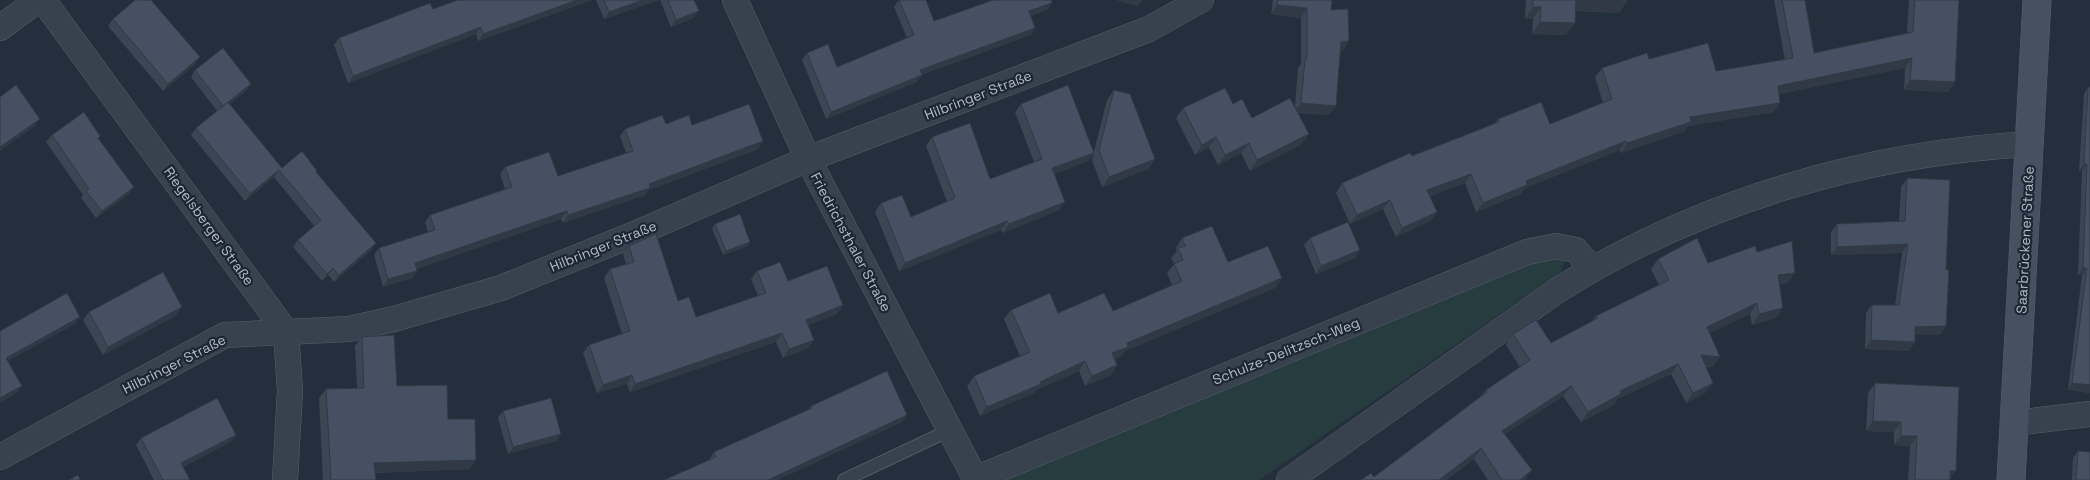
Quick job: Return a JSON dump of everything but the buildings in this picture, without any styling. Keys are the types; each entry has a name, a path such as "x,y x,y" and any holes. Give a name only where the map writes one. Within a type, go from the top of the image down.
{"main road":[{"name":"Saarbrückener Straße","path":"2012,480 2037,0"}],"street":[{"path":"0,28 38,0"},
{"name":"Riegelsberger Straße","path":"43,0 286,332"},
{"name":"Friedrichsthaler Straße","path":"735,0 808,159 975,479"},
{"name":"Hilbringer Straße","path":"0,457 225,336 349,329 394,319 501,288 637,233 808,159 1149,29 1201,0"},
{"path":"1290,480 1526,312 1592,269 1680,227 1756,197 1820,177 1884,161 1988,147 2030,144"},
{"name":"Schulze-Delitzsch-Weg","path":"975,479 1527,252 1556,246 1576,250 1592,269"},
{"path":"285,480 290,391 286,332"},
{"path":"2014,422 2090,414"}],"lane":[{"path":"844,480 950,430"}],"green space":[{"path":"1550,251 1565,258 1561,272 1259,480 998,480"}]}
